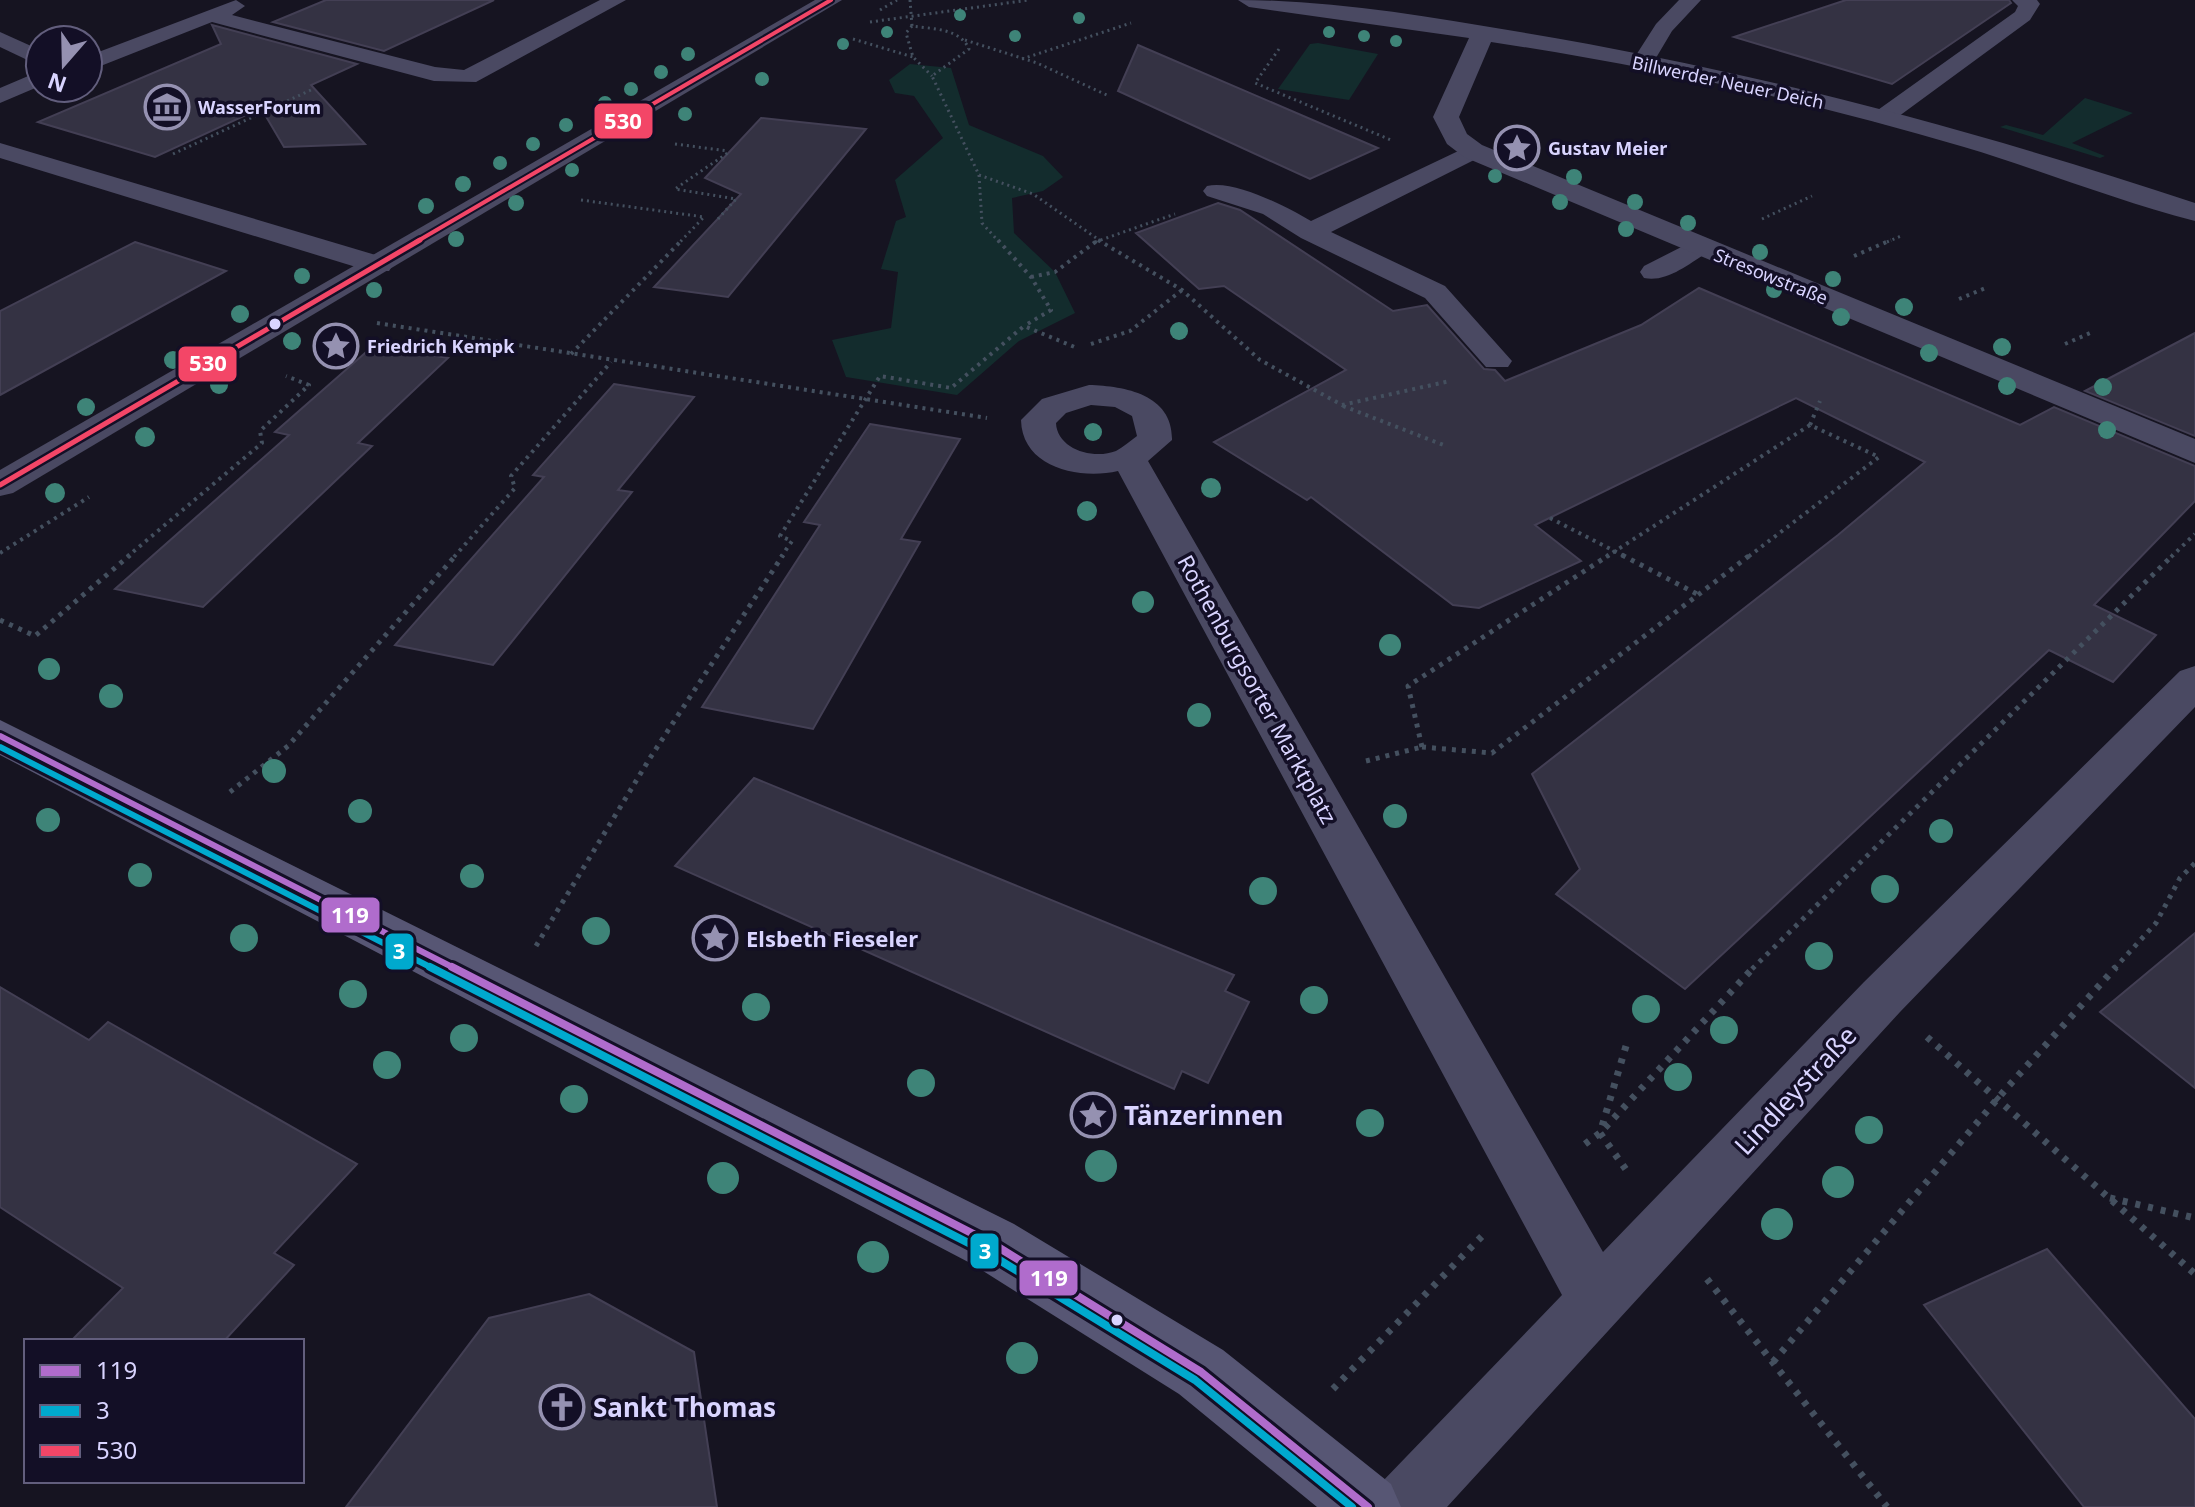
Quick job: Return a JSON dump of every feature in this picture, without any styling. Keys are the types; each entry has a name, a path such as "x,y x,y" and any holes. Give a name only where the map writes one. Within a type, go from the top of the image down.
{"street":[{"path":"0,485 831,0"},
{"name":"Billwerder Neuer Deich","path":"1249,0 1483,33 1745,82 1973,140 2195,212"},
{"name":"Stresowstraße","path":"1483,33 1446,117 1456,138 1473,151 2195,452"},
{"path":"1109,395 1127,399 1153,417 1156,428 1154,440 1129,458 1108,464 1063,459 1047,450 1038,438 1036,425 1054,404 1070,398 1109,395"},
{"name":"Rothenburgsorter Marktplatz","path":"1129,458 1596,1297"},
{"name":"Lindleystraße","path":"1403,1507 1596,1297 1667,1228 1882,997 2195,681"},
{"path":"0,736 993,1244 1201,1372 1368,1507"}],"lane":[{"path":"104,58 250,0"},
{"path":"209,15 434,74 468,77 616,0"},
{"path":"1642,63 1663,28 1691,0"},
{"path":"1883,117 2023,16 2030,4 2022,0"},
{"path":"0,38 24,51"},
{"path":"0,96 24,85"},
{"path":"0,150 379,265"},
{"path":"1310,232 1473,151"},
{"path":"1216,191 1272,209 1310,232 1435,292 1497,361"},
{"path":"1654,272 1699,246"}],"path":[{"path":"910,0 912,26 906,33 913,57"},
{"path":"857,24 1029,0"},
{"path":"1020,60 1131,23"},
{"path":"912,26 947,31 1020,60 1037,63 1109,96"},
{"path":"507,995 650,758 792,541 780,536 880,376 951,388 1024,326 1051,310 1031,277 982,223 979,175 932,76 913,57 854,39"},
{"path":"932,76 969,49 965,40"},
{"path":"1282,46 1255,83 1333,116"},
{"path":"111,184 377,59"},
{"path":"674,144 729,152 675,189 736,199 718,219"},
{"path":"979,175 1033,194 1098,240 1182,290 1260,360 1342,405 1446,446"},
{"path":"510,189 704,217 570,354"},
{"path":"1759,221 1812,196"},
{"path":"1850,258 1901,236"},
{"path":"1031,277 1055,272 1098,240"},
{"path":"1024,326 1079,348 1130,331 1182,290"},
{"path":"371,322 612,362 1036,425"},
{"path":"1342,405 1466,378 1497,361"},
{"path":"183,830 288,746 515,488 511,476 612,362"},
{"path":"0,620 35,636 262,443 260,431 309,385 284,375"},
{"path":"1422,747 1408,686 1810,425 1820,401"},
{"path":"1307,776 1422,747 1492,753 1879,457 1810,425"},
{"path":"1550,518 1699,595"},
{"path":"1284,1439 1533,1184 1600,1133 1767,953 2195,534"},
{"path":"1773,1362 2073,1011 2160,920 2181,874 2195,863"},
{"path":"1882,997 2195,1274"},
{"path":"1600,1133 1626,1046"},
{"path":"1600,1133 1667,1228 1887,1507"},
{"path":"2109,1198 2195,1218"}],"green space":[{"path":"1310,44 1378,54 1349,100 1278,89"},
{"path":"910,64 951,68 969,125 1043,156 1063,177 1043,191 1012,198 1014,233 1055,272 1075,313 1019,341 957,395 846,377 832,340 891,328 898,272 881,269 896,221 906,217 895,180 943,138 914,96 895,93 889,80"},
{"path":"2085,98 2133,113 2072,143 2105,156 2100,158 2000,127 2006,125 2043,135"}],"building":[{"path":"326,0 494,0 384,51 273,22"},
{"path":"1846,0 2009,0 2011,3 1892,84 1734,37"},
{"name":"WasserForum","path":"212,25 357,64 311,85 365,144 284,147 261,108 155,157 38,122 80,104 104,104 104,94 221,44"},
{"path":"1138,45 1378,148 1310,179 1118,91"},
{"path":"761,118 866,129 728,297 654,287 741,194 705,178"},
{"path":"1218,203 1240,210 1393,311 1427,305 1484,369 1495,370 1505,381 1641,325 1699,288 2020,425 2054,407 2195,466 2195,501 2094,605 2156,635 2113,682 2049,650 1685,989 1556,894 1580,869 1532,774 1838,535 1925,462 1796,398 1535,525 1581,561 1479,608 1453,605 1311,497 1307,500 1214,442 1346,370 1224,286 1199,289 1136,233"},
{"path":"135,242 226,271 0,395 0,311"},
{"path":"2195,333 2195,436 2085,391"},
{"path":"394,342 401,350 448,358 358,443 372,446 203,607 115,589 289,435 275,432 373,346 387,348"},
{"path":"614,384 694,397 618,490 632,492 493,665 395,645 544,477 533,475"},
{"path":"870,424 960,439 901,539 920,542 813,729 702,707 820,525 804,522"},
{"path":"754,778 1234,975 1225,991 1249,1002 1208,1083 1182,1071 1174,1089 675,866"},
{"path":"2195,933 2195,1088 2100,1012"},
{"path":"0,987 89,1040 108,1022 357,1164 274,1253 294,1265 226,1339 73,1339 123,1288 0,1207"},
{"path":"2047,1249 2195,1419 2195,1507 2084,1507 1924,1305"},
{"name":"Sankt Thomas","path":"589,1294 694,1352 717,1507 346,1507 489,1318"}],"transit line":[{"name":"530","path":"0,485 831,0"},
{"name":"119","path":"0,736 993,1244 1201,1372 1368,1507"},
{"name":"3","path":"0,747 988,1253 1195,1380 1352,1507"}],"place":[{"name":"WasserForum","path":"167,107"},
{"name":"Gustav Meier","path":"1517,148"},
{"name":"Friedrich Kempk","path":"336,346"},
{"name":"Elsbeth Fieseler","path":"715,938"},
{"name":"Tänzerinnen","path":"1093,1115"},
{"name":"Sankt Thomas","path":"562,1407"}]}
